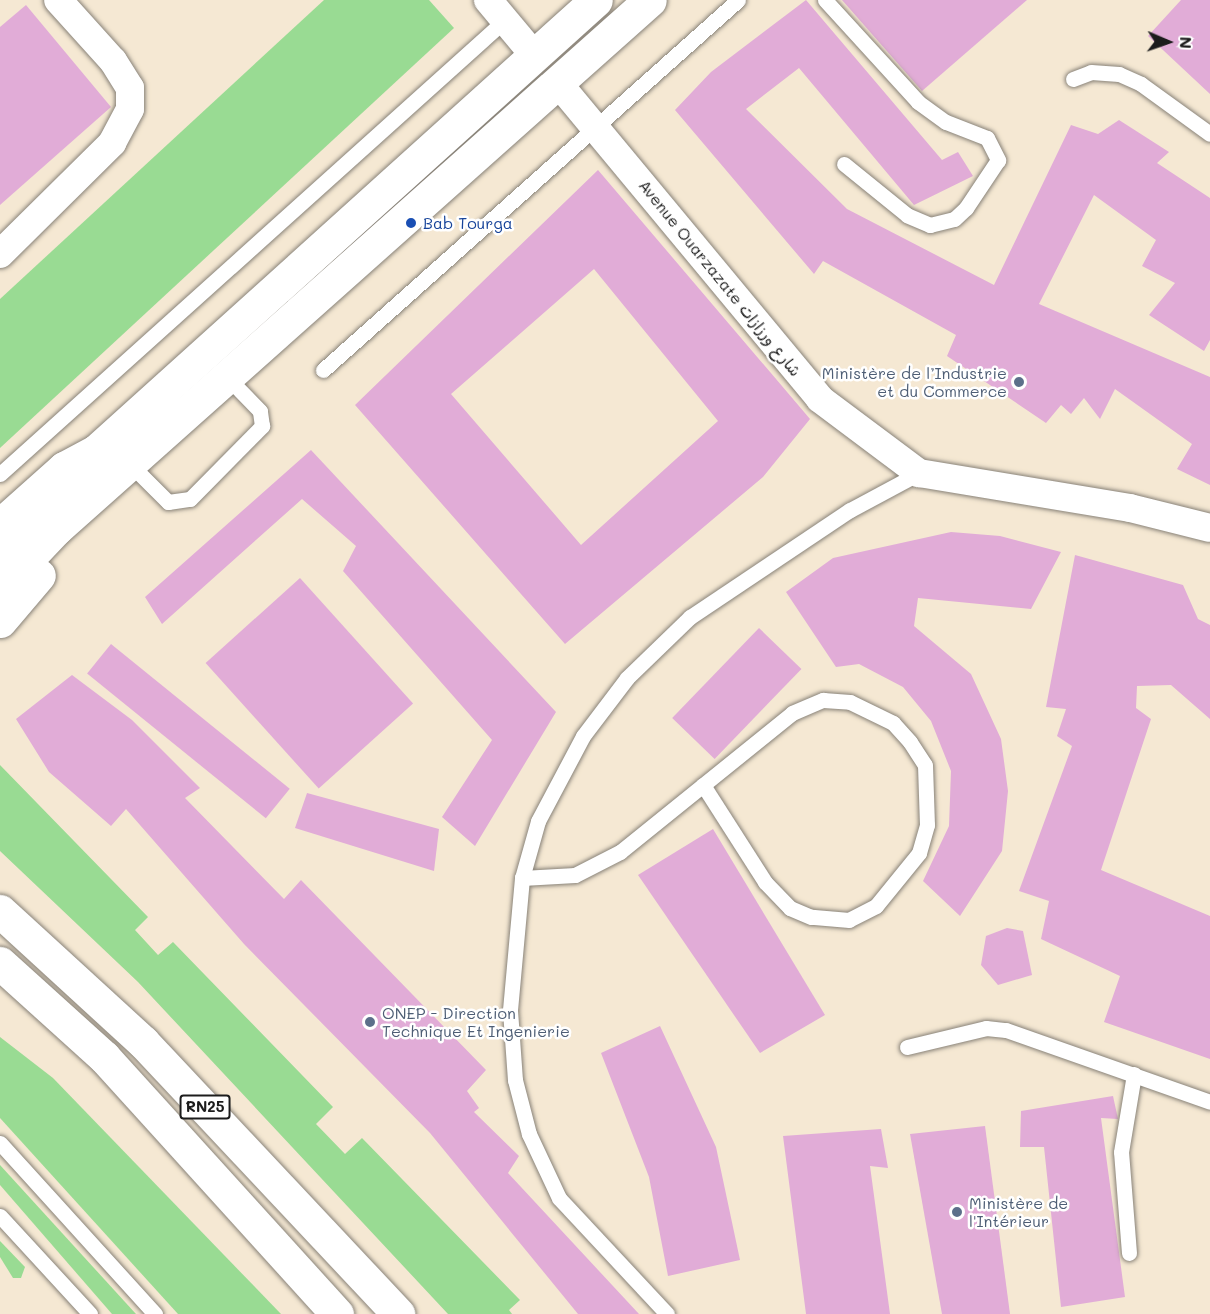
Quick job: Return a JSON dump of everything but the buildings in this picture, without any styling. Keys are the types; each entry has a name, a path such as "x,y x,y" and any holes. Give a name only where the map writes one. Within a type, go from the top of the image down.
{"main road":[{"path":"0,553 96,452 596,0"},
{"path":"0,588 50,535 80,514 650,0"},
{"path":"534,55 558,83"},
{"path":"0,525 64,468 96,452"},
{"path":"0,621 62,548 80,514"},
{"name":"RN25","path":"0,911 143,1042 398,1314"},
{"name":"RN25","path":"0,963 104,1058 337,1314"}],"street":[{"path":"0,254 112,143 130,109 130,88 113,61 58,0"},
{"path":"496,10 534,55"},
{"name":"Avenue Ouarzazate شارع ورزازات","path":"558,83 597,127 820,399 919,473 1130,507 1210,528"}],"lane":[{"path":"323,370 738,0"},
{"path":"825,0 918,102 946,122 987,138 998,160 966,208 954,219 930,225 907,214 844,164"},
{"path":"0,474 496,10"},
{"path":"1073,79 1091,72 1119,74 1210,134"},
{"path":"132,466 168,502 190,499 262,426 260,411 230,379"},
{"path":"667,1314 559,1198 529,1134 515,1080 510,1010 522,878 555,785 627,678 690,617 740,579 919,473"},
{"path":"522,878 556,878 592,868 704,785 806,704 850,702 893,723 925,765 927,825 919,853 876,906 849,920 811,917 790,908 765,882 704,785"},
{"path":"907,1047 986,1028 1006,1030 1210,1102"},
{"path":"1128,1253 1121,1152 1134,1074"},
{"path":"0,1143 155,1314"},
{"path":"0,1216 90,1314"}],"green space":[{"path":"324,0 429,0 454,28 0,448 0,299"},
{"path":"0,765 148,917 135,930 158,955 173,942 333,1107 316,1124 345,1154 362,1138 520,1300 509,1310 512,1314 448,1314 138,982 0,851"},
{"path":"0,1037 53,1078 281,1314 178,1314 0,1118"},
{"path":"0,1165 136,1314 112,1314 0,1185"},
{"path":"0,1241 25,1267 21,1278 13,1278 0,1257"}],"place":[{"name":"Bab Tourga","path":"411,223"},
{"name":"Ministère de l’Industrie et du Commerce","path":"1019,382"},
{"name":"ONEP - Direction Technique Et Ingenierie","path":"370,1022"},
{"name":"Ministère de l'Intérieur","path":"957,1212"}]}
